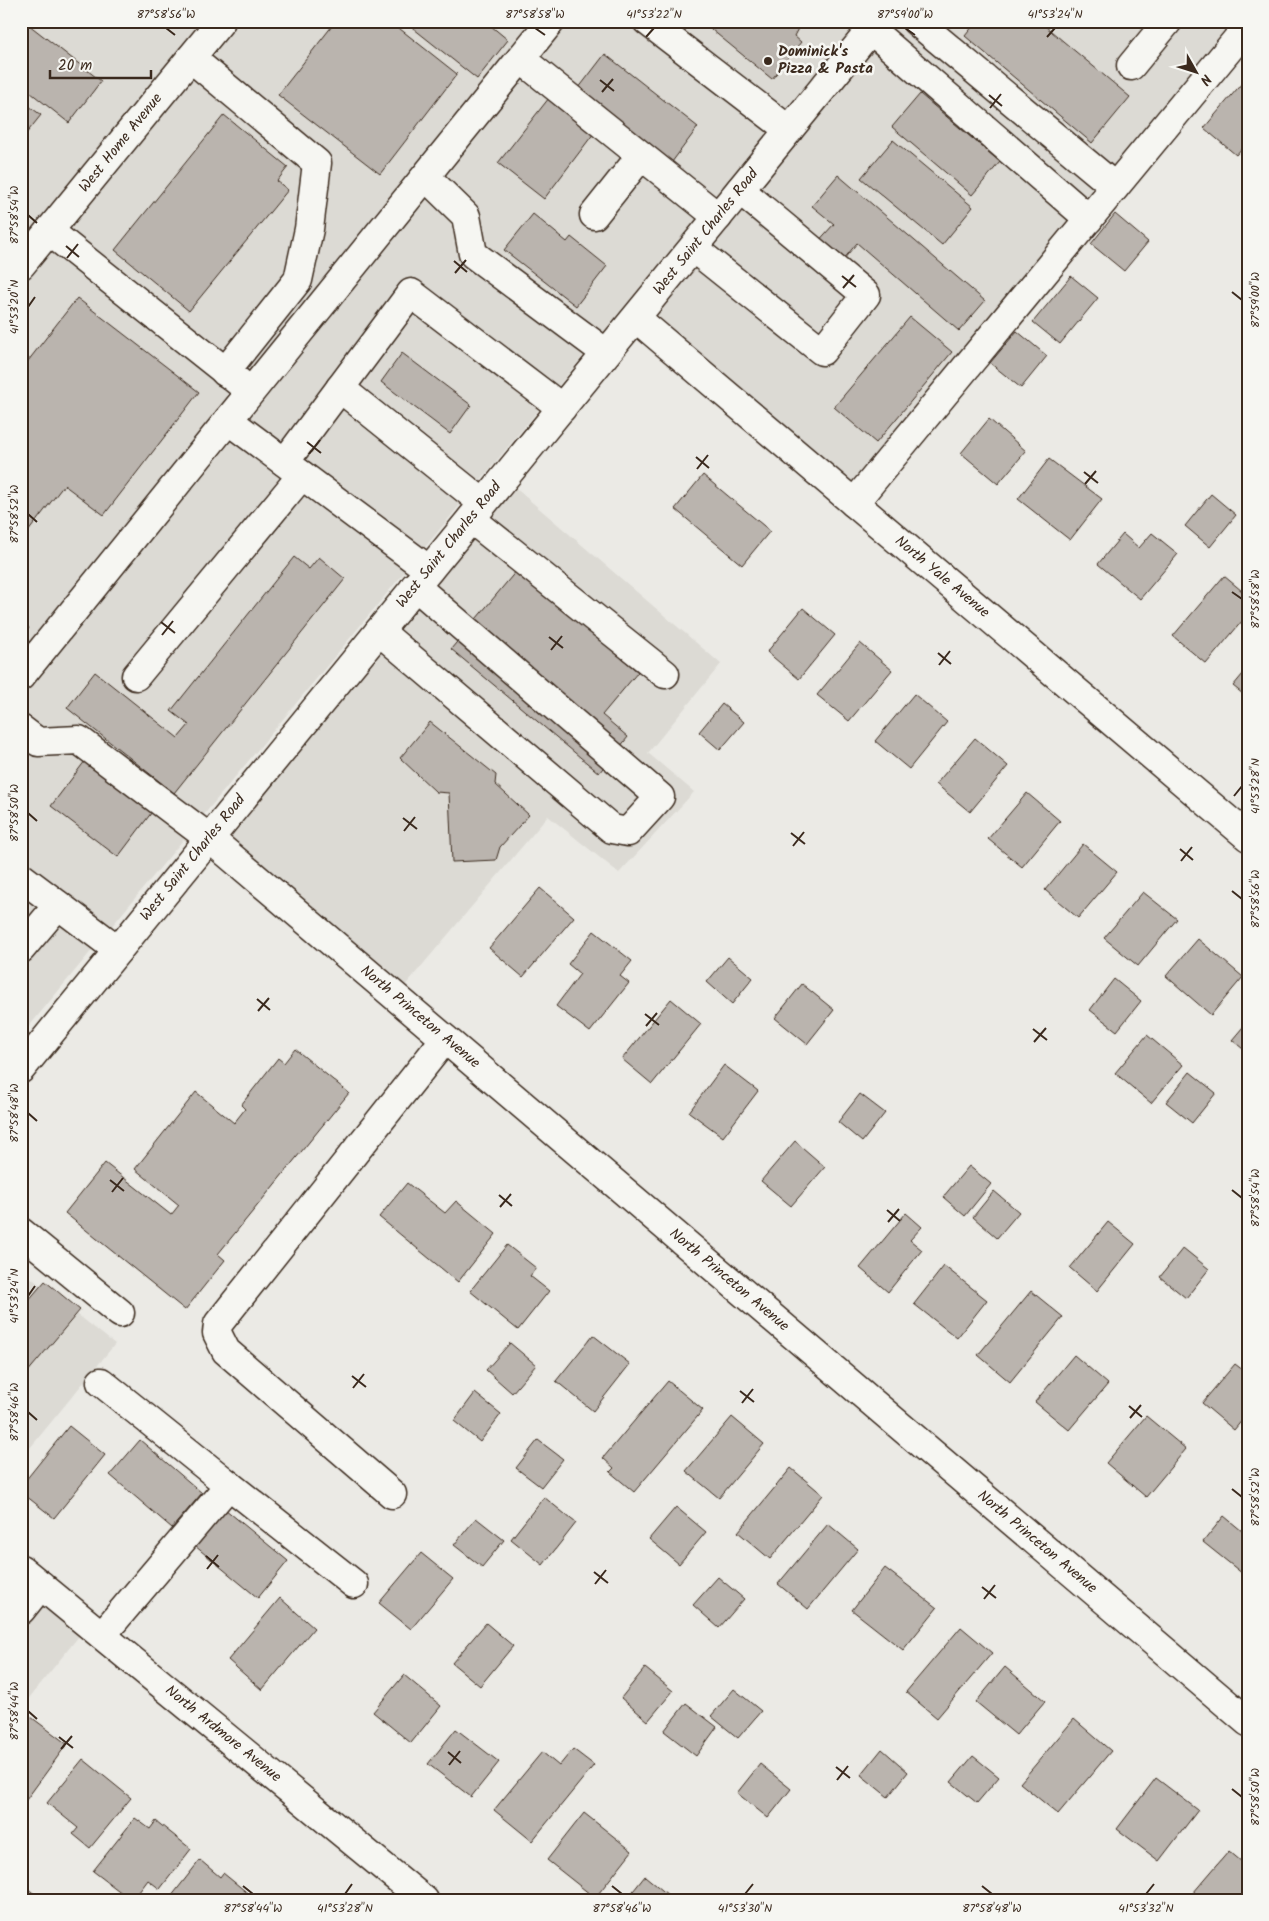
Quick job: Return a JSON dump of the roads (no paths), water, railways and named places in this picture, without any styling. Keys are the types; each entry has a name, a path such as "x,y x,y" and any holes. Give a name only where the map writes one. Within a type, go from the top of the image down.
{"street":[{"name":"West Home Avenue","path":"21,265 221,21"},
{"path":"21,676 551,21"},
{"path":"647,21 789,130"},
{"path":"916,21 1115,187"},
{"path":"1131,66 1168,21"},
{"path":"875,25 1089,219"},
{"name":"West Saint Charles Road","path":"21,1069 875,25"},
{"path":"854,504 1248,26"},
{"path":"191,58 317,163 308,230 298,280 225,372"},
{"path":"521,59 718,217"},
{"path":"594,215 641,156"},
{"path":"426,177 466,216 473,254 606,354"},
{"path":"693,248 822,351 866,295 740,190"},
{"path":"49,231 251,392"},
{"path":"136,676 293,469 340,388 411,293 562,408"},
{"name":"North Yale Avenue","path":"636,318 1248,837"},
{"path":"340,388 477,511 665,674"},
{"path":"228,420 293,469 422,578 660,797 628,832 612,829 379,631"},
{"name":"North Princeton Avenue","path":"21,729 38,742 79,740 209,838 1248,1722"},
{"path":"21,877 118,950"},
{"path":"21,949 58,905"},
{"path":"392,1494 226,1351 217,1333 218,1324 445,1039"},
{"path":"21,1232 120,1313"},
{"path":"100,1382 354,1584"},
{"path":"102,1635 229,1485"},
{"path":"21,1610 31,1577"},
{"name":"North Ardmore Avenue","path":"31,1577 424,1900"}],"place":[{"name":"Dominick's Pizza & Pasta","path":"768,61"}]}
